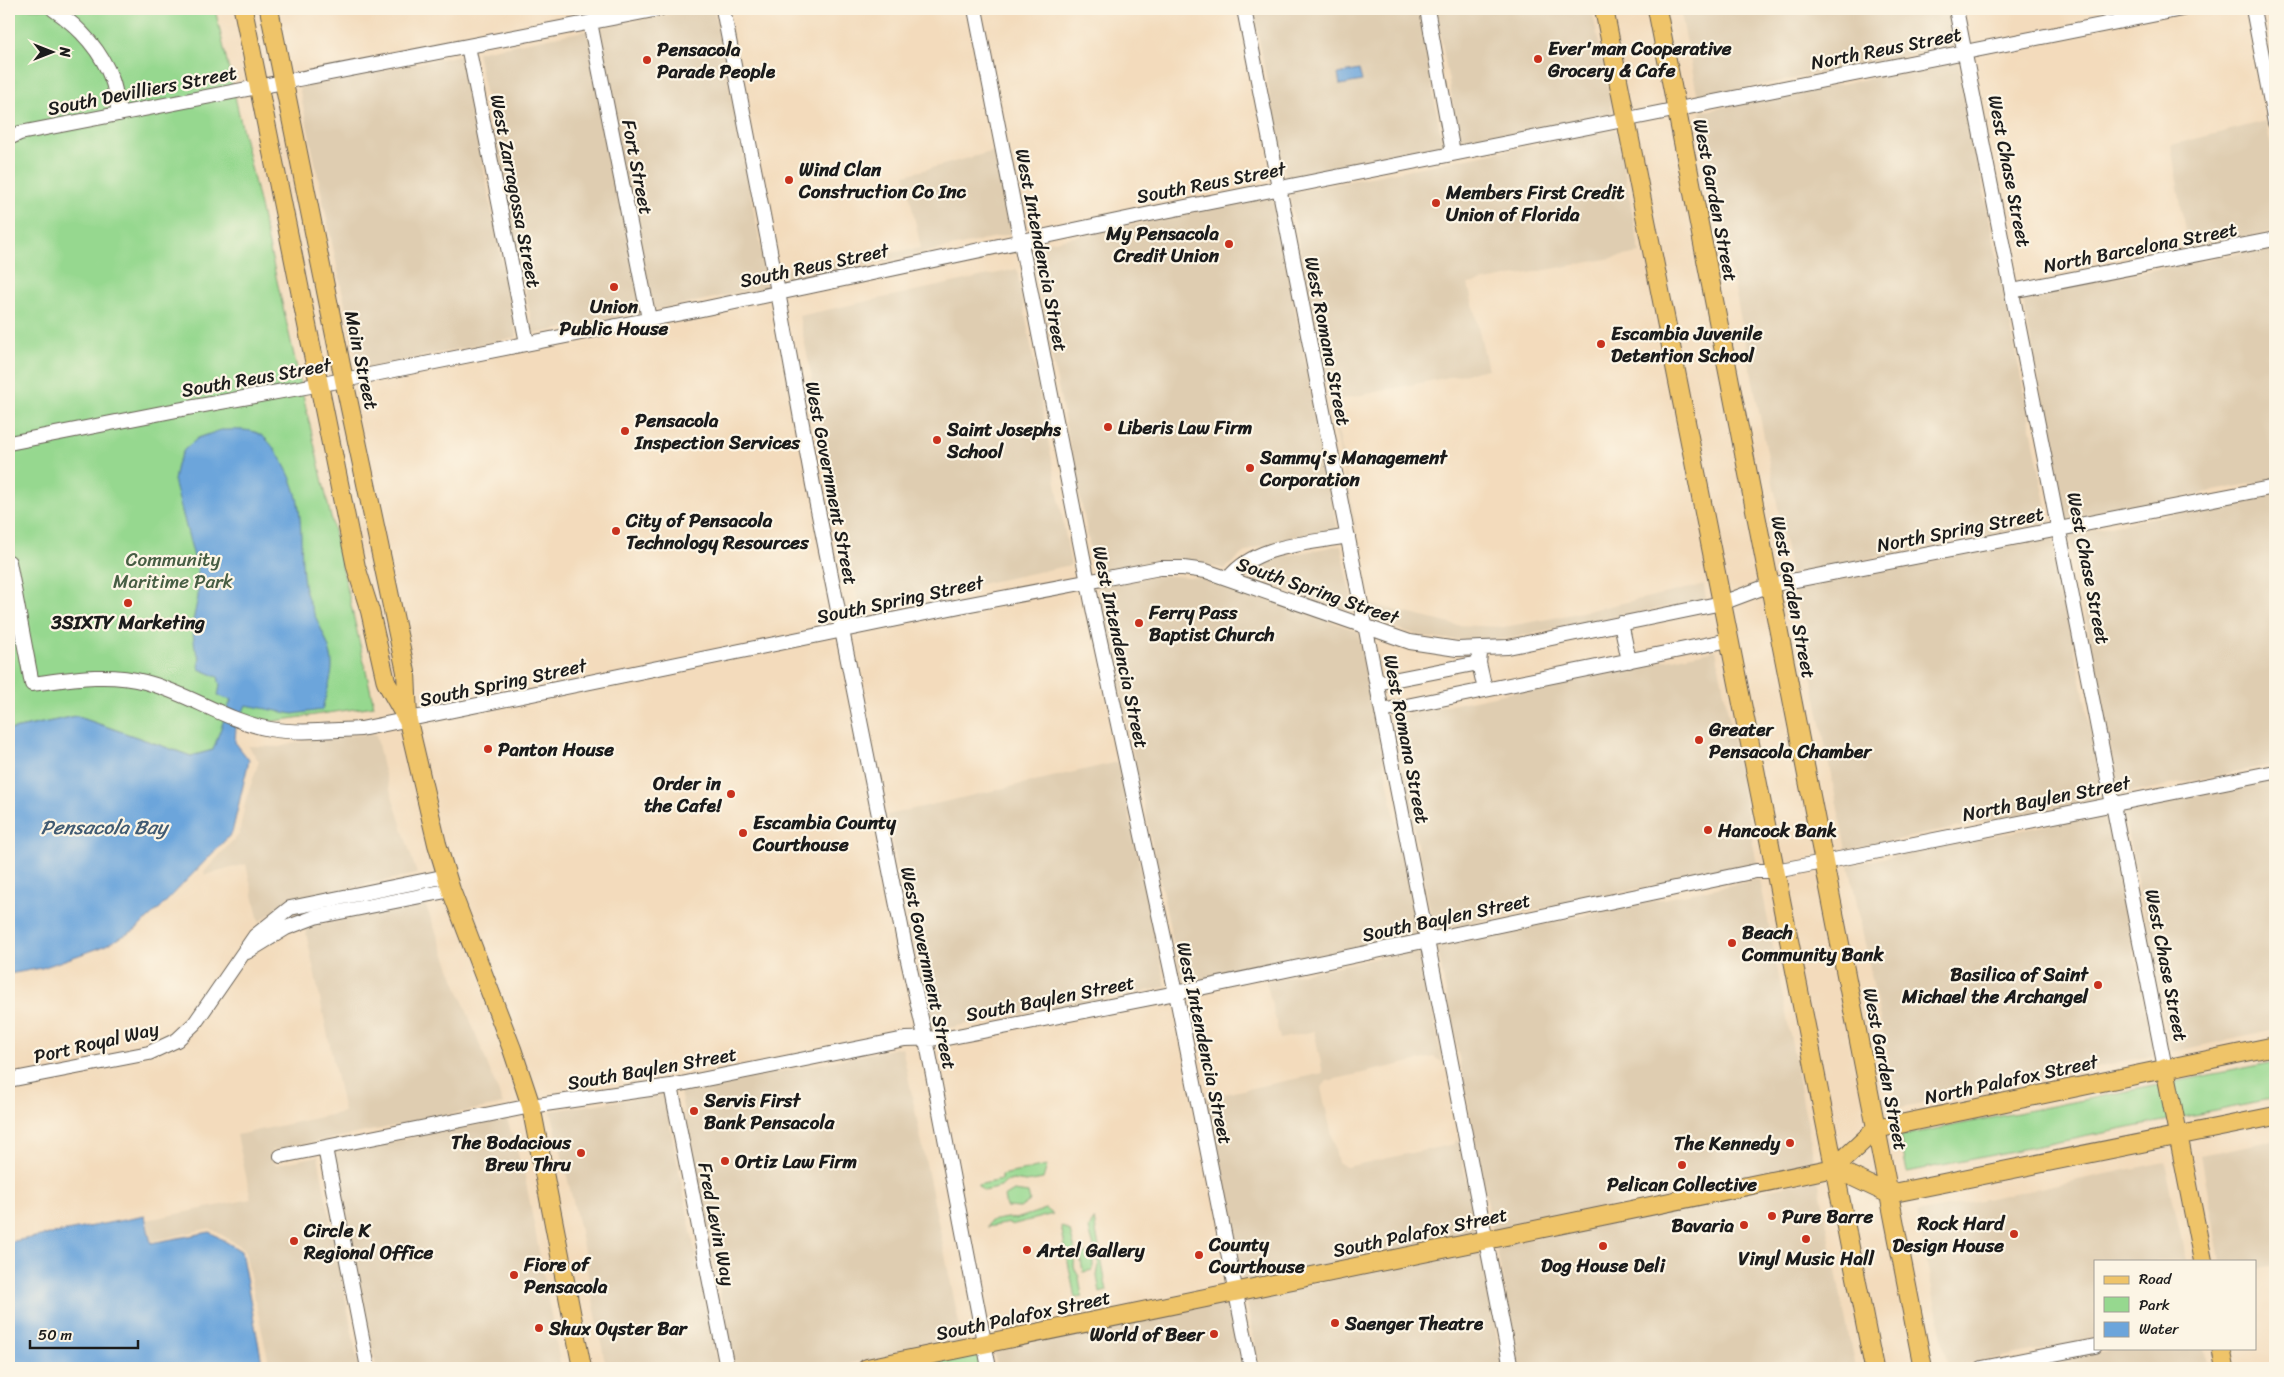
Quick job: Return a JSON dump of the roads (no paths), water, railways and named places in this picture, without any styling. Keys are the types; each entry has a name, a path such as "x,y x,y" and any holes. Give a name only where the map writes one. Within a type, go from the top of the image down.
{"main road":[{"path":"243,9 356,567 370,612 386,682 408,721 449,883 512,1049 531,1106 582,1368"},
{"name":"Main Street","path":"269,9 344,380 406,672 408,721"},
{"path":"1604,9 1874,1368"},
{"name":"West Garden Street","path":"1657,9 1923,1368"},
{"name":"North Palafox Street","path":"1876,1129 2275,1046"},
{"name":"West Chase Street","path":"2165,1068 2203,1260"},
{"path":"1834,1168 1889,1194 2275,1116"},
{"path":"1834,1168 1876,1129"},
{"name":"South Palafox Street","path":"867,1368 984,1346 1834,1168"},
{"path":"2221,1350 2225,1368"}],"street":[{"path":"52,9 71,22 101,58 112,80 119,114"},
{"name":"South Devilliers Street","path":"9,138 20,133 659,9"},
{"name":"West Government Street","path":"723,9 778,292 794,389 925,1038 989,1368"},
{"name":"West Intendencia Street","path":"975,9 1088,581 1176,993 1251,1368"},
{"name":"West Romana Street","path":"1244,9 1511,1368"},
{"path":"1427,9 1453,154"},
{"name":"West Chase Street","path":"1956,9 2165,1068"},
{"name":"North Reus Street","path":"1626,119 2182,9"},
{"path":"2253,9 2275,123"},
{"name":"Fort Street","path":"590,22 649,319"},
{"name":"West Zarragossa Street","path":"468,46 527,343"},
{"name":"South Reus Street","path":"9,443 344,380 649,319 1021,240 1626,119"},
{"name":"North Barcelona Street","path":"2012,291 2275,239"},
{"name":"North Spring Street","path":"1770,585 2275,487"},
{"path":"1229,578 1248,560 1261,553 1348,536"},
{"name":"South Spring Street","path":"9,562 32,684 73,678 119,677 147,682 202,705 269,729 290,731 361,729 408,721 842,630 1160,568 1184,568 1229,578 1422,644 1457,649 1508,647 1621,624 1722,603 1770,585"},
{"path":"1621,624 1629,661"},
{"path":"1382,712 1729,640"},
{"path":"1481,648 1479,663 1485,690"},
{"path":"1377,683 1479,663"},
{"name":"North Baylen Street","path":"1824,862 2275,772"},
{"name":"South Baylen Street","path":"281,1156 531,1106 670,1086 905,1039 947,1038 1176,993 1756,871 1775,871 1824,862"},
{"name":"Port Royal Way","path":"9,1080 149,1052 167,1046 183,1036 195,1023 263,928 290,908 321,908 449,883"},
{"path":"290,908 295,924"},
{"name":"Port Royal Way","path":"246,952 321,908"},
{"name":"Fred Levin Way","path":"670,1086 727,1368"},
{"path":"324,1148 368,1368"},
{"path":"1982,1368 2094,1346"}],"water":[{"path":"1359,70 1362,81 1340,85 1338,74"},
{"name":"Pensacola Bay","path":"221,430 247,430 262,435 277,453 294,486 300,517 302,565 306,594 329,647 331,657 331,677 322,710 293,714 246,705 236,727 235,742 249,760 232,833 160,908 135,930 102,947 42,968 9,974 9,730 76,716 191,756 213,750 231,700 218,696 220,685 218,677 199,669 200,658 195,648 192,626 198,597 198,572 174,481 177,464 184,450 198,438"},
{"path":"145,1216 151,1243 210,1232 241,1251 263,1368 9,1368 9,1242"}],"place":[{"name":"Ever'man Cooperative Grocery & Cafe","path":"1538,59"},
{"name":"Pensacola Parade People","path":"647,60"},
{"name":"Wind Clan Construction Co Inc","path":"789,180"},
{"name":"Members First Credit Union of Florida","path":"1436,203"},
{"name":"My Pensacola Credit Union","path":"1229,244"},
{"name":"Union Public House","path":"614,287"},
{"name":"Escambia Juvenile Detention School","path":"1601,344"},
{"name":"Liberis Law Firm","path":"1108,427"},
{"name":"Pensacola Inspection Services","path":"625,431"},
{"name":"Saint Josephs School","path":"937,440"},
{"name":"Sammy's Management Corporation","path":"1250,468"},
{"name":"City of Pensacola Technology Resources","path":"616,531"},
{"name":"3SIXTY Marketing","path":"128,603"},
{"name":"Ferry Pass Baptist Church","path":"1139,623"},
{"name":"Greater Pensacola Chamber","path":"1699,740"},
{"name":"Panton House","path":"488,749"},
{"name":"Order in the Cafe!","path":"731,794"},
{"name":"Hancock Bank","path":"1708,830"},
{"name":"Escambia County Courthouse","path":"743,833"},
{"name":"Beach Community Bank","path":"1732,943"},
{"name":"Basilica of Saint Michael the Archangel","path":"2098,985"},
{"name":"Servis First Bank Pensacola","path":"694,1111"},
{"name":"The Kennedy","path":"1790,1143"},
{"name":"The Bodacious Brew Thru","path":"581,1153"},
{"name":"Ortiz Law Firm","path":"725,1161"},
{"name":"Pelican Collective","path":"1682,1165"},
{"name":"Pure Barre","path":"1772,1216"},
{"name":"Bavaria","path":"1744,1225"},
{"name":"Rock Hard Design House","path":"2014,1234"},
{"name":"Vinyl Music Hall","path":"1806,1239"},
{"name":"Circle K Regional Office","path":"294,1241"},
{"name":"Dog House Deli","path":"1603,1246"},
{"name":"Artel Gallery","path":"1027,1250"},
{"name":"County Courthouse","path":"1199,1255"},
{"name":"Fiore of Pensacola","path":"514,1275"},
{"name":"Saenger Theatre","path":"1335,1323"},
{"name":"Shux Oyster Bar","path":"539,1328"},
{"name":"World of Beer","path":"1214,1334"}],"park label":[{"name":"Community Maritime Park","path":"173,570"}]}
